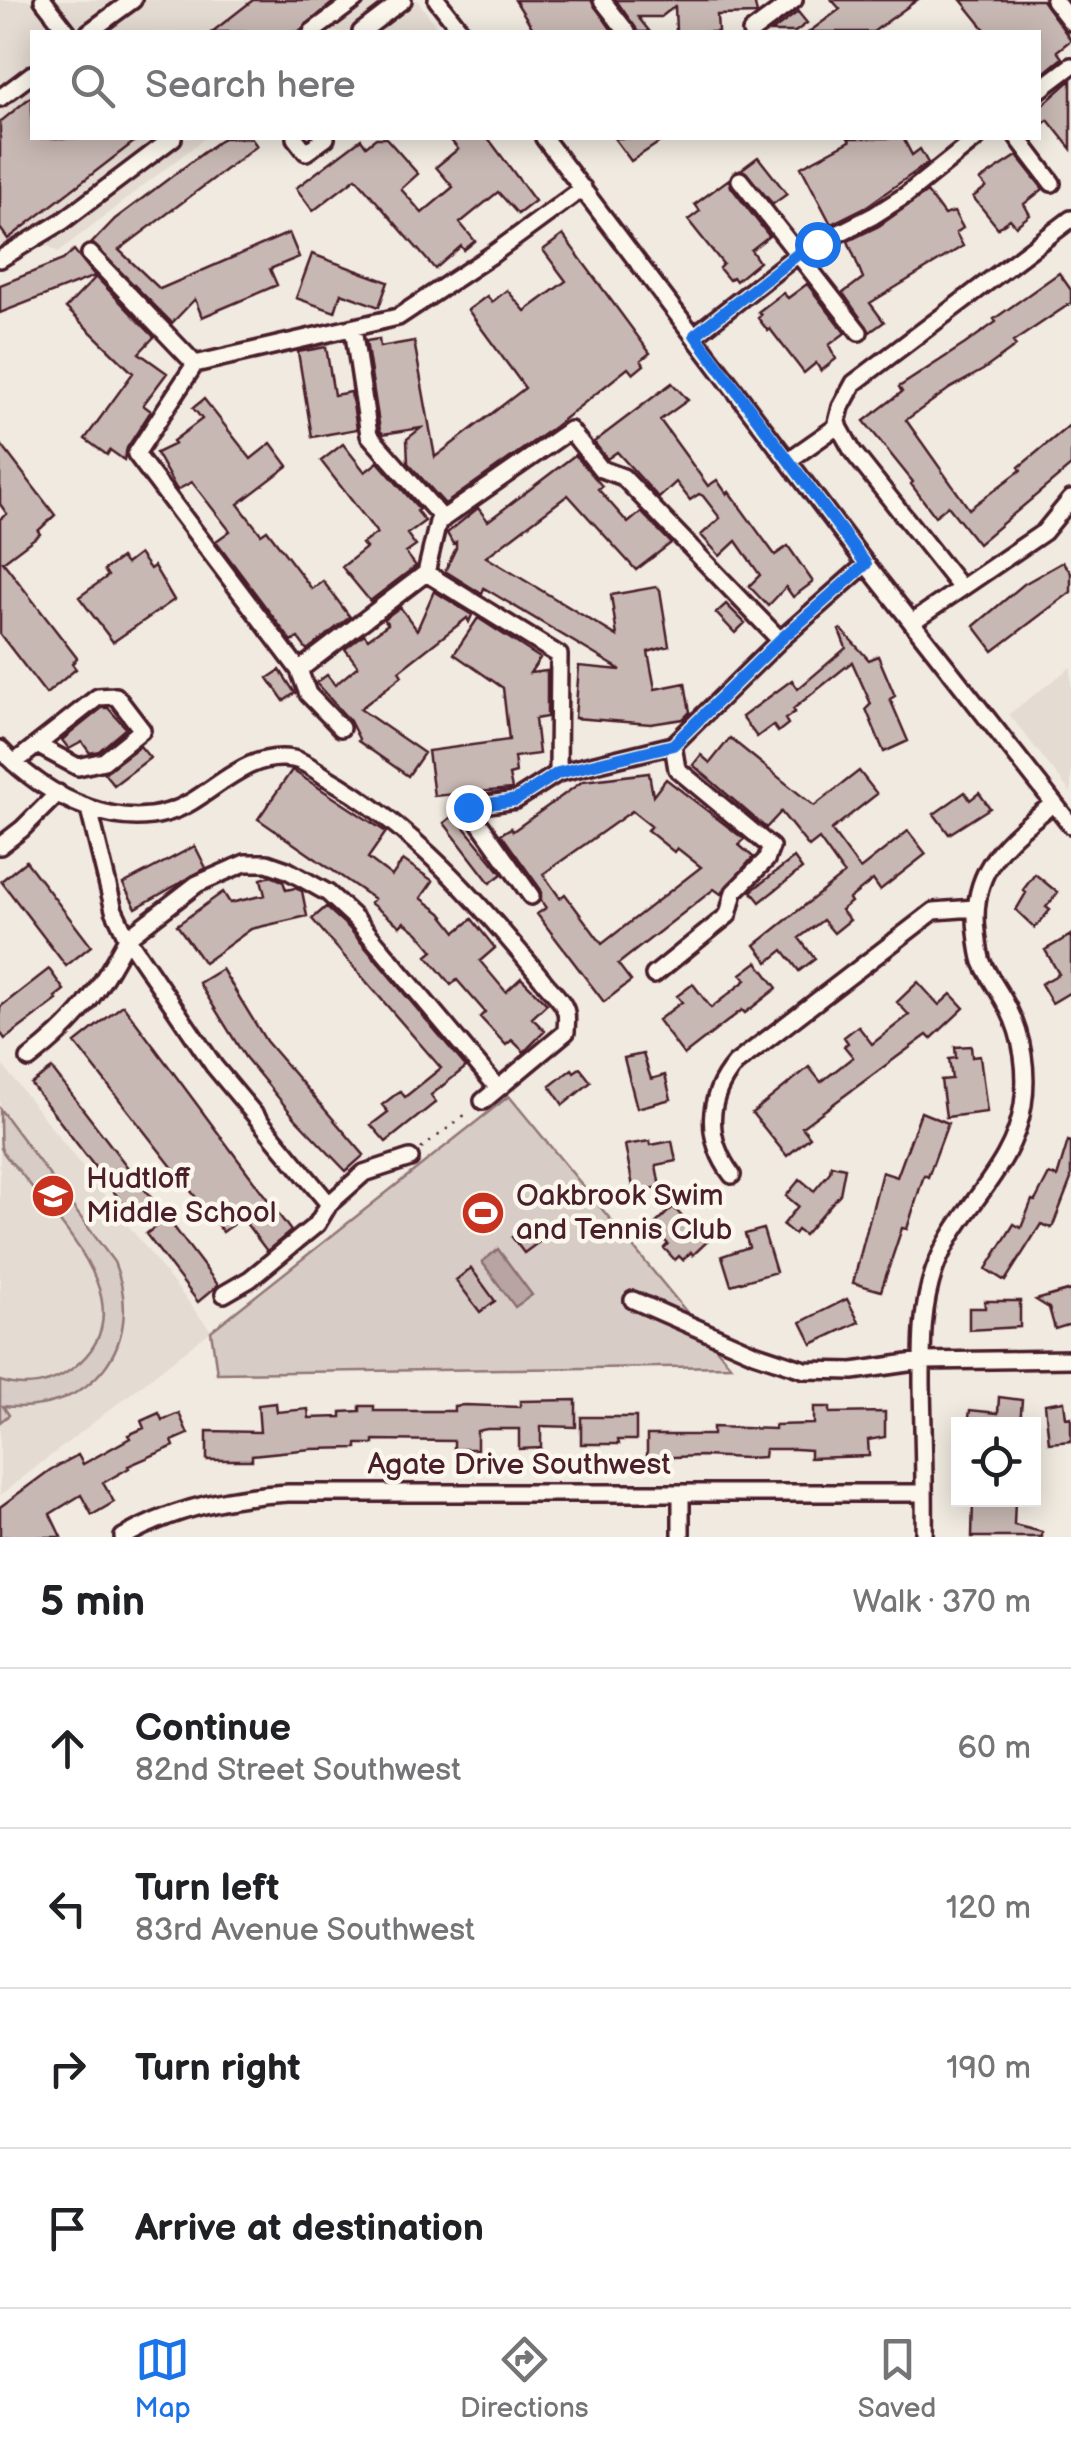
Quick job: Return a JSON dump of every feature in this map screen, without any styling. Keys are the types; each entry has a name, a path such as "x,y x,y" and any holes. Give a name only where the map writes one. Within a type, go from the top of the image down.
{"street":[{"path":"92,30 133,0"},
{"path":"317,30 355,0"},
{"path":"364,30 403,0"},
{"path":"437,0 460,30"},
{"path":"602,0 625,30"},
{"path":"754,30 794,0"},
{"path":"1054,0 1071,22"},
{"path":"46,1 67,30"},
{"path":"1041,89 1071,66"},
{"path":"0,98 30,76"},
{"path":"0,259 63,221 170,140"},
{"path":"297,140 306,152 323,140"},
{"path":"546,140 866,564 1071,825"},
{"path":"695,335 798,254 874,216 975,140"},
{"path":"1020,140 1052,183"},
{"path":"740,180 859,332"},
{"path":"341,728 308,694 298,670 136,454 195,364 398,317 494,254 583,188"},
{"path":"961,588 853,452 838,425 840,407 854,383 1070,222"},
{"path":"90,254 195,364"},
{"path":"354,328 369,435 443,519"},
{"path":"789,460 838,425"},
{"path":"298,670 426,573 438,522 570,430 601,469 623,477 780,640"},
{"path":"912,622 1044,532 1071,500"},
{"path":"531,896 468,807 516,800 558,773 673,745 780,640 866,564"},
{"path":"426,573 560,655 558,773"},
{"path":"14,763 98,697 116,696 142,730 104,762 78,767 37,745"},
{"path":"654,975 728,915 734,892 766,860 771,847 677,769 673,745"},
{"path":"0,749 58,794 89,809 118,816 154,816 190,803 227,776 257,761 295,759 346,788 400,828 521,954 566,1010 566,1032 524,1069 497,1086 484,1101"},
{"path":"0,846 58,794"},
{"path":"924,1537 922,1322 940,1256 956,1225 997,1173 1023,1108 1024,1065 1019,1037 1010,1010 981,960 976,890 1011,836 1054,802"},
{"path":"89,809 114,910 127,938 214,1066 329,1204"},
{"path":"29,1059 58,1036 98,992 127,938 196,884 245,863 267,863 328,893 356,919 497,1086"},
{"path":"732,1175 714,1144 712,1109 724,1076 934,911 976,908"},
{"path":"224,1294 250,1279 317,1224 329,1204 364,1173 410,1158"},
{"path":"632,1300 754,1353 806,1370 853,1371 922,1361 1071,1359"},
{"path":"680,1492 681,1537"},
{"name":"Agate Drive Southwest","path":"123,1537 179,1512 260,1495 923,1493"}],"path":[{"path":"410,1158 484,1101"}],"shaded area":[{"path":"0,0 417,0 440,30 30,30 30,140 202,140 58,252 39,240 0,270"},
{"path":"1071,667 1071,793 1009,714"},
{"name":"Hudtloff Middle School","path":"0,1062 211,1331 0,1495"},
{"name":"Oakbrook Swim and Tennis Club","path":"509,1096 731,1366 217,1373 211,1331"},
{"path":"0,1109 114,1262 123,1292 123,1320 117,1346 104,1368 85,1386 62,1399 34,1406 3,1406 9,1415 0,1422 0,1381 38,1384 65,1374 94,1345 103,1320 100,1294 90,1267 56,1216 2,1151"},
{"path":"498,1249 532,1295 515,1307 482,1262"}],"building":[{"path":"253,0 336,0 300,30 215,30"},
{"path":"515,0 591,0 612,30 534,30"},
{"path":"616,0 754,0 757,14 717,15 718,30 676,30 675,6 661,17 638,17 648,30 637,30"},
{"path":"832,0 917,0 876,30 812,30 840,9"},
{"path":"961,0 1042,0 1071,40 1057,51 1062,58 1041,75 1041,30 985,30"},
{"path":"798,12 807,23 798,30 774,30"},
{"path":"1071,80 1071,149 1048,120 1041,126 1041,106"},
{"path":"30,98 30,140 136,140 8,239 0,228 0,122"},
{"path":"220,140 252,140 257,146 119,250 160,289 289,233 299,257 270,269 277,285 202,317 195,299 172,323 92,243 115,219"},
{"path":"360,140 366,146 374,140 388,140 418,174 401,189 422,213 453,187 436,167 458,149 451,140 489,140 535,201 518,214 498,192 460,223 475,241 464,250 461,246 435,269 356,178 313,211 296,188"},
{"path":"615,140 663,140 631,161"},
{"path":"904,140 912,155 920,149 928,163 867,206 831,224 801,167 850,141"},
{"path":"1017,156 1043,189 1024,204 1030,215 1016,226 1010,219 998,228 973,197 986,187 980,180"},
{"path":"758,157 787,194 773,204 742,169"},
{"path":"729,179 769,236 751,250 759,262 736,281 733,277 729,280 719,268 723,264 688,220 700,211 695,204"},
{"path":"927,192 944,215 954,212 963,228 956,233 963,246 870,303 884,322 870,332 843,293 863,278 848,241 879,226"},
{"path":"563,235 650,353 633,374 628,368 554,427 445,504 408,463 407,439 421,428 383,434 380,430 366,341 379,339 380,347 414,341 435,457 525,388 468,310 487,296 492,302 507,290 525,311 566,281 543,250"},
{"path":"74,250 95,276 0,313 0,285 63,260"},
{"path":"312,254 388,282 379,307 341,293 335,312 296,298"},
{"path":"1059,273 1071,290 1071,303 1013,342 1016,346 983,370 906,420 969,509 1021,470 1019,467 1071,424 1071,466 978,544 948,506 935,516 864,421 902,392 899,387 996,322 994,319"},
{"path":"96,277 154,337 139,353 167,373 143,405 151,411 127,448 124,460 110,450 107,455 85,439 133,373 66,308"},
{"path":"807,284 845,333 829,345 836,359 821,371 816,363 804,373 758,318 758,312 783,293 788,298"},
{"path":"326,347 334,395 351,392 357,429 312,437 298,352"},
{"path":"672,383 688,400 660,420 708,486 717,480 729,492 775,555 788,546 813,582 793,597 786,587 768,606 749,586 760,575 736,541 720,556 701,535 720,518 703,496 699,494 690,500 676,482 659,498 617,452 607,459 594,442"},
{"path":"204,399 251,459 271,443 288,466 238,504 261,534 267,530 312,589 323,581 350,617 307,650 298,638 292,642 216,541 230,531 192,482 177,490 156,453 175,444 173,441 202,419 193,408"},
{"path":"0,443 55,515 38,531 40,534 3,562 77,658 72,664 76,669 46,694 0,634 0,519 7,514 0,504"},
{"path":"343,444 365,472 378,462 425,521 407,534 416,546 406,553 416,566 370,601 342,567 366,548 362,544 377,533 321,461"},
{"path":"575,455 628,523 641,512 671,543 636,570 568,495 486,557 617,636 611,595 656,587 660,590 669,646 648,652 655,689 685,683 690,712 683,719 651,724 575,718 579,666 621,670 484,588 482,594 445,571 456,548 456,542 453,544 447,533 478,508 488,521"},
{"path":"139,554 150,569 154,566 174,600 113,642 79,597 108,576 104,570 121,558 126,564"},
{"path":"1063,562 1071,573 1071,592 993,651 974,626 1024,584"},
{"path":"434,591 472,615 469,622 467,618 399,671 402,676 360,709 424,753 408,776 358,741 350,721 316,683 327,675 335,685 358,666 345,649 364,634 368,639 388,624 384,619 400,607 417,630"},
{"path":"726,604 745,623 735,633 716,613"},
{"path":"478,618 540,658 530,673 547,671 547,717 535,719 539,754 514,757 516,773 509,775 512,789 434,796 428,751 509,740 503,688 454,654"},
{"path":"841,629 869,660 878,656 908,741 884,752 866,709 871,704 852,662 793,709 795,712 785,719 788,724 778,732 773,725 757,737 742,717 792,680 798,689 846,648"},
{"path":"280,670 295,693 284,701 268,678"},
{"path":"102,708 108,708 126,728 99,751 90,753 82,742 69,749 62,740"},
{"path":"730,738 814,806 859,771 877,794 831,830 860,869 908,831 926,854 880,890 873,880 849,899 851,902 841,910 850,920 834,933 823,920 799,938 815,959 799,971 783,950 768,962 755,945 844,874 819,839 809,847 781,812 766,828 693,765 701,755 710,763"},
{"path":"140,746 150,758 114,785 104,773"},
{"path":"292,770 386,832 368,858 392,876 403,860 433,881 421,898 441,913 456,932 472,919 495,948 480,961 506,992 521,978 547,1004 532,1018 545,1031 524,1052 512,1040 506,1045 480,1017 485,1012 457,980 451,985 427,956 433,951 418,933 404,922 400,926 370,903 374,899 258,819"},
{"path":"649,773 653,796 666,779 744,839 739,845 753,857 721,894 714,889 618,964 631,981 604,1002 537,914 546,908 541,890 501,834 511,828 513,831 583,781","holes":["632,811 651,826 647,830 701,867 602,944 565,894 560,898 543,874"]},
{"path":"965,792 970,800 979,793 990,808 949,834 934,814"},
{"path":"454,815 502,874 490,883 444,823"},
{"path":"195,846 206,868 136,908 123,884"},
{"path":"794,858 802,869 760,902 751,891"},
{"path":"26,861 91,946 66,966 1,881"},
{"path":"1035,874 1058,893 1035,928 1016,910 1026,893 1023,890"},
{"path":"271,876 283,881 286,890 302,891 307,916 251,929 204,963 177,925 223,892 230,903 265,895 261,879"},
{"path":"326,907 348,927 466,1067 431,1095 436,1102 386,1142 371,1125 388,1112 382,1105 400,1091 405,1097 441,1068 312,919"},
{"path":"1071,935 1071,996 1069,993 1052,1003 1041,984 1059,974 1045,950"},
{"path":"757,962 777,988 684,1055 658,1020 682,1002 677,996 693,984 711,1008 746,980 741,974"},
{"path":"49,969 64,990 55,997 57,1000 5,1039 0,1032 0,1007"},
{"path":"222,969 266,1041 364,1155 346,1171 295,1118 245,1057 199,983"},
{"path":"918,982 939,1005 951,994 964,1008 931,1039 927,1035 802,1127 810,1137 787,1156 752,1113 809,1067 821,1082 853,1057 844,1046 848,1043 844,1037 858,1026 872,1044 909,1015 897,1002"},
{"path":"123,1005 291,1231 267,1251 242,1218 223,1232 75,1043"},
{"path":"971,1046 972,1057 980,1056 987,1112 946,1117 941,1080 952,1079 949,1059 956,1058 955,1047"},
{"path":"643,1054 651,1079 665,1075 671,1099 637,1108 624,1058"},
{"path":"580,1068 591,1082 563,1105 550,1086 572,1069 574,1072"},
{"path":"52,1069 152,1199 131,1214 31,1084"},
{"path":"921,1112 948,1123 928,1177 924,1175 907,1229 902,1228 881,1291 853,1283 882,1172 897,1177"},
{"path":"650,1141 651,1145 672,1141 676,1161 656,1165 660,1187 634,1192 625,1145"},
{"path":"1068,1141 1071,1179 1052,1228 1041,1224 1005,1281 986,1269 1014,1224 1021,1228 1032,1200 1035,1201 1049,1174 1057,1177"},
{"path":"831,1165 845,1168 840,1194 804,1235 797,1230 794,1234 783,1225 798,1206 786,1196 800,1179 814,1191"},
{"path":"673,1207 692,1227 698,1222 712,1237 683,1260 679,1256 675,1260 664,1248 668,1244 652,1227"},
{"path":"167,1218 218,1285 198,1302 146,1234"},
{"path":"531,1223 543,1239 524,1253 512,1237"},
{"path":"763,1229 776,1272 731,1285 722,1256 749,1247 745,1234"},
{"path":"471,1268 495,1301 480,1312 456,1280"},
{"path":"1071,1290 1071,1324 1055,1329 1049,1308 1036,1300"},
{"path":"847,1299 859,1322 812,1344 801,1322"},
{"path":"985,1301 1020,1301 1020,1327 969,1330 969,1308 985,1308"},
{"path":"999,1397 1022,1400 1021,1417 969,1417 970,1410 998,1413"},
{"path":"576,1400 576,1427 541,1426 541,1448 519,1449 519,1429 487,1429 477,1431 477,1449 454,1449 454,1441 374,1440 374,1444 357,1444 357,1448 252,1455 252,1460 207,1460 207,1431 260,1432 258,1405 276,1403 277,1412 308,1409 309,1418 341,1417 341,1412 360,1411 360,1406 374,1406 374,1411 454,1411 454,1406 465,1405 520,1407 520,1401"},
{"path":"1064,1401 1066,1418 1071,1417 1071,1441 1049,1443 1045,1404"},
{"path":"814,1407 830,1407 830,1413 885,1412 885,1437 868,1440 869,1456 810,1458 810,1450 765,1449 764,1457 647,1458 647,1435 713,1435 713,1427 775,1429 775,1425 814,1424"},
{"path":"159,1413 162,1420 179,1413 188,1434 172,1441 174,1446 128,1466 103,1483 114,1502 92,1515 81,1495 50,1514 61,1537 0,1537 0,1507 50,1470 78,1455 83,1464 130,1438 128,1435 144,1428 141,1421"},
{"path":"581,1417 636,1417 636,1440 581,1444"},
{"path":"973,1507 1015,1507 1014,1525 1042,1532 1042,1537 972,1537"}],"place":[{"name":"Hudtloff Middle School","path":"53,1196"},
{"name":"Oakbrook Swim and Tennis Club","path":"483,1213"}],"route":[{"path":"468,807 516,800 558,773 673,745 780,640 866,564 695,335 798,254 817,244"}]}
